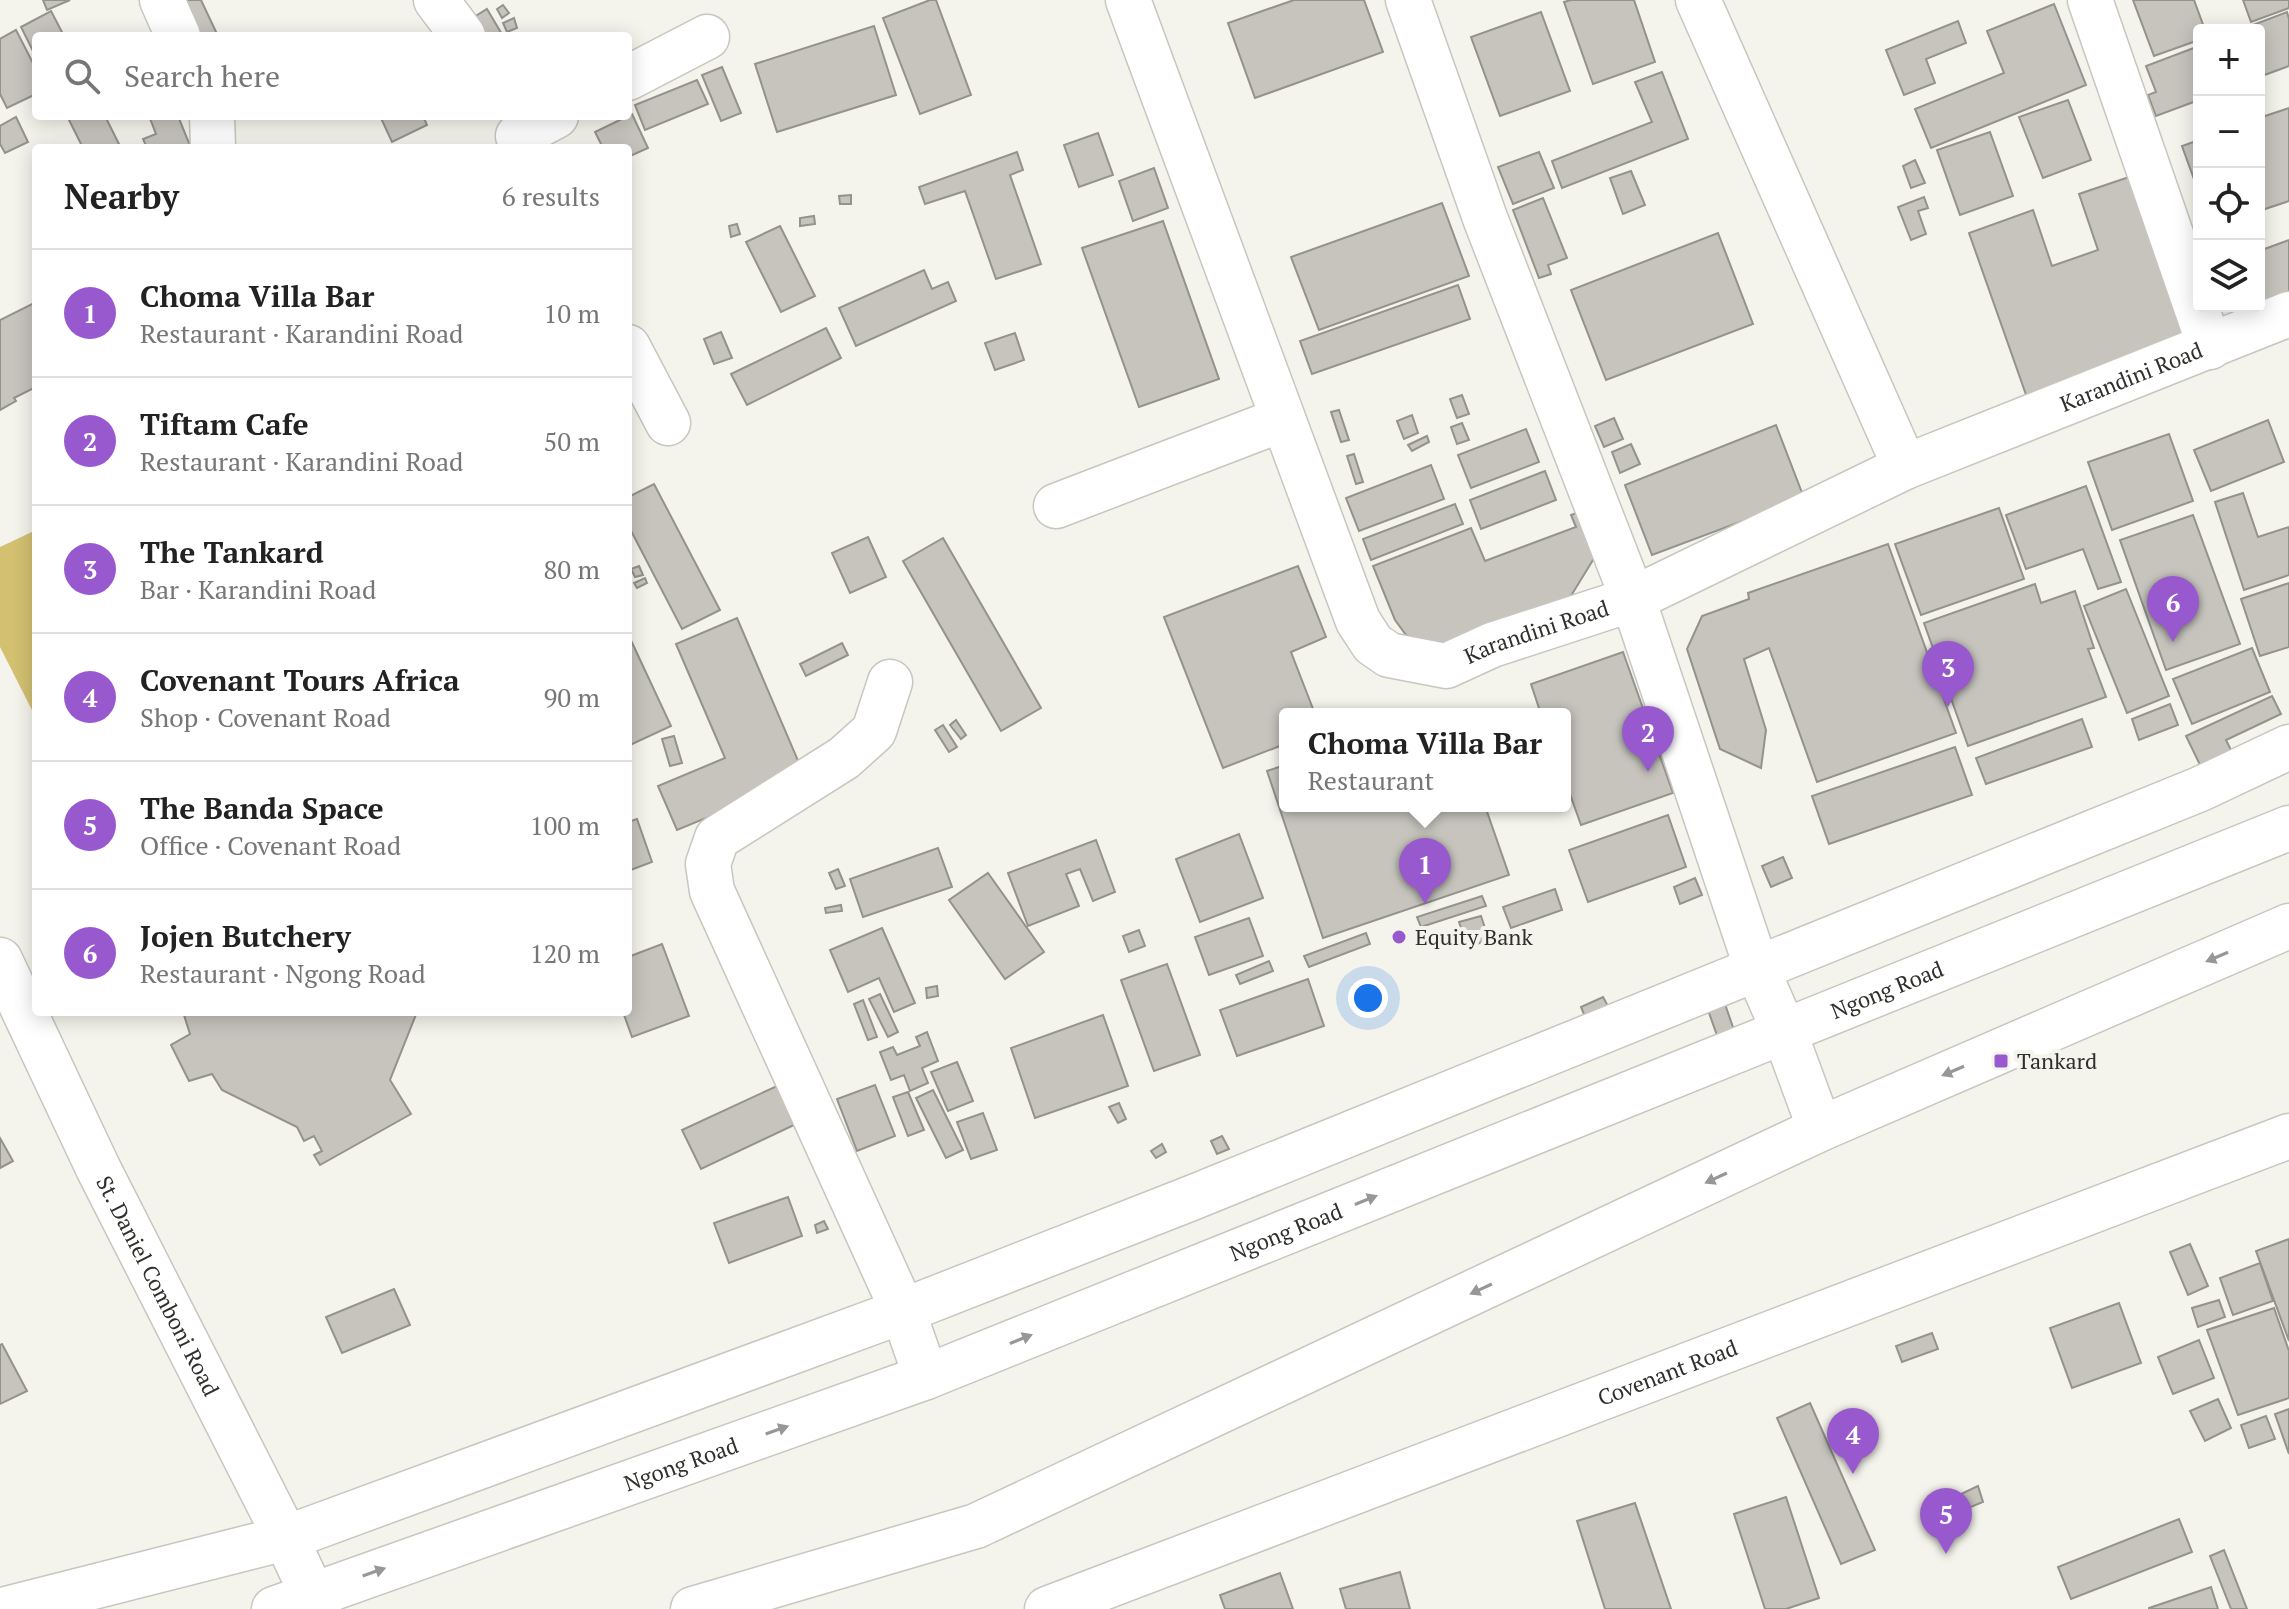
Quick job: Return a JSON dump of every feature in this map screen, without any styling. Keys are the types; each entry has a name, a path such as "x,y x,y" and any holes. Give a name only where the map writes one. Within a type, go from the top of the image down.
{"street":[{"path":"162,0 176,32"},
{"path":"436,0 460,32"},
{"name":"Karandini Road","path":"1128,0 1358,621 1373,644 1389,655 1446,666 1492,645 1633,599 1905,467 2289,314"},
{"path":"1408,0 1485,218 1633,599 1757,969 1784,1031 1820,1129"},
{"path":"1698,0 1905,467"},
{"path":"2090,0 2210,347"},
{"path":"632,76 707,37"},
{"path":"212,120 213,144"},
{"path":"516,133 547,120"},
{"path":"632,355 668,423"},
{"path":"1056,506 1283,419"},
{"path":"890,682 874,731 844,758 717,838 708,864 712,891 903,1311 926,1377"},
{"path":"6,1609 286,1538 903,1311 2200,789 2289,747"},
{"name":"Ngong Road","path":"302,1604 926,1377 2289,828"},
{"path":"693,1609 976,1526 1820,1129 2289,926"},
{"name":"St. Daniel Comboni Road","path":"0,960 98,1168 286,1538 302,1604"},
{"name":"Covenant Road","path":"1047,1609 2289,1136"}],"shaded area":[{"path":"32,532 32,710 0,647 0,547"}],"building":[{"path":"43,0 70,0 47,10"},
{"path":"172,0 201,0 216,32 187,32"},
{"path":"936,0 971,95 920,114 883,18"},
{"path":"1294,0 1364,0 1383,52 1255,98 1228,23"},
{"path":"1634,0 1655,62 1593,84 1564,2"},
{"path":"2133,0 2194,0 2203,24 2193,24 2193,42 2154,56"},
{"path":"2243,0 2289,0 2289,8 2251,22"},
{"path":"2054,4 2086,85 1931,148 1915,109 2004,73 1987,31"},
{"path":"503,5 509,13 502,18 497,9"},
{"path":"487,9 501,32 483,32 474,17"},
{"path":"51,11 62,32 32,32 32,49 21,27"},
{"path":"1541,12 1570,91 1500,116 1471,37"},
{"path":"2287,12 2289,66 2265,75 2265,24 2256,24"},
{"path":"514,18 517,28 507,32 503,23"},
{"path":"1958,21 1966,43 1926,59 1935,83 1904,95 1886,50"},
{"path":"874,26 896,95 777,132 755,64"},
{"path":"16,30 32,61 32,96 7,108 0,94 0,39"},
{"path":"2193,48 2193,102 2156,116 2148,95 2156,92 2146,66"},
{"path":"722,67 741,113 721,121 702,75"},
{"path":"1662,72 1688,139 1562,188 1552,161 1652,122 1635,82"},
{"path":"697,80 708,104 645,130 635,105"},
{"path":"2068,100 2091,160 2043,178 2019,117"},
{"path":"2289,108 2289,201 2265,209 2265,168 2265,116"},
{"path":"632,114 648,148 632,155 632,144 601,144 595,132 620,120 632,120"},
{"path":"16,117 28,142 5,153 0,144 0,126"},
{"path":"69,120 107,120 119,144 81,144"},
{"path":"151,120 180,120 189,144 145,144 143,139 156,134"},
{"path":"382,120 425,120 427,125 392,142"},
{"path":"1990,132 2013,196 1960,215 1937,150"},
{"path":"1098,133 1113,175 1079,187 1064,145"},
{"path":"2193,142 2193,176 2182,146"},
{"path":"1017,152 1023,170 1010,175 1041,264 996,279 965,191 925,204 919,187"},
{"path":"1539,152 1554,188 1513,204 1498,167"},
{"path":"1915,160 1925,183 1911,188 1903,166"},
{"path":"1154,168 1168,208 1133,221 1119,181"},
{"path":"1631,171 1645,205 1623,214 1610,178"},
{"path":"2129,177 2190,349 2030,406 1969,233 2033,210 2052,266 2098,250 2079,194"},
{"path":"851,195 851,204 840,204 839,196"},
{"path":"1924,197 1928,208 1918,211 1926,234 1911,240 1898,207"},
{"path":"1543,198 1567,258 1548,265 1551,274 1539,278 1513,210"},
{"path":"1442,203 1469,276 1319,330 1291,257"},
{"path":"814,216 815,224 800,226 800,218"},
{"path":"1163,221 1219,379 1139,407 1082,248"},
{"path":"737,224 740,234 731,237 729,226"},
{"path":"780,226 815,296 781,312 746,242"},
{"path":"1718,233 1753,324 1606,380 1571,290"},
{"path":"2289,240 2289,303 2247,319 2245,312 2265,312 2265,249"},
{"path":"924,270 932,289 948,282 956,301 856,346 839,308"},
{"path":"1458,285 1470,319 1312,374 1300,341"},
{"path":"32,304 32,389 0,410 0,320"},
{"path":"826,328 841,358 747,405 731,374"},
{"path":"721,332 732,358 714,364 704,339"},
{"path":"1015,333 1024,360 995,370 985,343"},
{"path":"1462,395 1469,414 1457,418 1450,399"},
{"path":"1339,410 1349,440 1341,442 1331,412"},
{"path":"1412,415 1418,433 1404,439 1397,421"},
{"path":"1614,418 1623,439 1604,447 1595,426"},
{"path":"2268,420 2284,462 2211,491 2194,450"},
{"path":"1462,423 1469,440 1457,444 1451,427"},
{"path":"1776,425 1804,498 1652,555 1625,485"},
{"path":"1526,429 1539,462 1471,488 1458,455"},
{"path":"2169,434 2193,501 2112,530 2088,462"},
{"path":"1427,436 1429,442 1412,451 1408,445"},
{"path":"1631,444 1640,464 1620,473 1612,452"},
{"path":"1354,454 1363,482 1356,484 1347,456"},
{"path":"1431,465 1444,499 1359,531 1346,498"},
{"path":"1545,471 1556,500 1481,529 1470,500"},
{"path":"654,484 720,610 682,629 632,533 632,495"},
{"path":"2086,486 2121,582 2098,589 2083,549 2026,569 2006,515"},
{"path":"2243,493 2258,537 2289,527 2289,575 2244,590 2215,502"},
{"path":"1455,504 1463,524 1371,560 1363,539"},
{"path":"1999,508 2024,579 1921,615 1895,544"},
{"path":"1586,509 1601,547 1566,604 1446,643 1423,642 1406,635 1395,620 1373,566 1471,528 1485,561 1576,527 1571,515"},
{"path":"2193,515 2240,644 2166,670 2120,540"},
{"path":"868,537 886,577 850,593 832,553"},
{"path":"943,538 1041,708 1001,731 903,561"},
{"path":"1888,544 1956,733 1817,782 1769,648 1744,659 1766,730 1761,768 1720,749 1687,649 1702,616 1749,599 1748,593"},
{"path":"639,566 643,575 635,577 632,569"},
{"path":"1298,566 1326,637 1291,652 1313,708 1279,708 1279,746 1223,768 1164,617"},
{"path":"645,578 647,583 637,588 634,583"},
{"path":"2289,583 2289,647 2260,656 2241,599"},
{"path":"2035,584 2041,603 2075,591 2094,648 2088,649 2106,697 1968,746 1924,623"},
{"path":"2126,589 2169,696 2127,713 2084,606"},
{"path":"737,618 805,777 677,830 658,786 725,758 676,644"},
{"path":"632,643 671,726 632,744"},
{"path":"842,643 848,655 806,676 800,664"},
{"path":"2252,648 2270,692 2192,724 2173,679"},
{"path":"1623,652 1673,793 1581,825 1571,797 1571,708 1539,708 1531,684"},
{"path":"2272,696 2281,714 2226,740 2233,754 2202,769 2186,736"},
{"path":"2170,704 2178,725 2139,740 2132,719"},
{"path":"2082,719 2092,747 1986,784 1976,758"},
{"path":"956,720 966,735 961,739 950,725"},
{"path":"943,725 957,747 949,752 935,730"},
{"path":"674,736 682,763 670,766 662,739"},
{"path":"1955,747 1972,795 1829,844 1812,796"},
{"path":"1279,767 1279,807 1267,771"},
{"path":"1281,812 1487,812 1509,875 1323,938"},
{"path":"1668,815 1686,867 1588,902 1569,850"},
{"path":"637,819 652,862 632,870 632,821"},
{"path":"1239,834 1263,898 1200,922 1176,859"},
{"path":"1096,840 1115,892 1093,901 1080,869 1066,874 1079,906 1028,926 1008,873"},
{"path":"938,848 952,887 863,917 850,879"},
{"path":"1783,857 1792,878 1771,887 1762,866"},
{"path":"838,869 845,886 836,889 829,873"},
{"path":"988,873 1044,952 1005,979 949,900"},
{"path":"1695,878 1702,895 1680,904 1674,887"},
{"path":"1555,889 1562,910 1511,928 1503,907"},
{"path":"1482,896 1486,906 1421,927 1417,917"},
{"path":"841,905 842,911 826,913 825,908"},
{"path":"1481,916 1489,940 1467,947 1459,922"},
{"path":"1249,918 1263,956 1209,975 1195,937"},
{"path":"882,928 915,1003 894,1012 879,978 848,992 830,950"},
{"path":"1139,930 1145,946 1129,952 1123,936"},
{"path":"1366,933 1370,944 1309,967 1304,956"},
{"path":"662,944 689,1016 632,1037 624,1016 632,1016 632,955"},
{"path":"1269,961 1273,971 1240,984 1236,975"},
{"path":"1167,964 1200,1055 1154,1071 1121,980"},
{"path":"1308,979 1324,1026 1237,1056 1220,1010"},
{"path":"937,986 938,996 927,998 926,988"},
{"path":"880,994 898,1032 888,1037 869,999"},
{"path":"1603,997 1609,1008 1586,1019 1581,1007"},
{"path":"863,1000 877,1037 868,1040 854,1004"},
{"path":"1725,1004 1736,1036 1719,1041 1708,1010"},
{"path":"1103,1015 1128,1086 1035,1118 1011,1048"},
{"path":"184,1016 415,1016 390,1080 411,1114 320,1165 314,1155 322,1151 314,1136 304,1141 297,1127 222,1090 212,1074 189,1081 171,1045 190,1034"},
{"path":"927,1032 938,1061 922,1068 928,1083 910,1091 904,1075 891,1080 880,1052 893,1047 897,1055 920,1046 916,1037"},
{"path":"957,1062 973,1101 948,1111 931,1072"},
{"path":"875,1085 895,1136 857,1151 837,1099"},
{"path":"777,1086 794,1125 701,1169 682,1130"},
{"path":"933,1090 963,1150 946,1158 916,1098"},
{"path":"908,1092 924,1130 908,1136 893,1097"},
{"path":"1119,1103 1126,1119 1118,1123 1109,1107"},
{"path":"983,1113 997,1150 971,1159 957,1122"},
{"path":"1222,1136 1229,1149 1217,1154 1211,1141"},
{"path":"0,1138 13,1161 0,1168"},
{"path":"1162,1144 1166,1152 1156,1158 1151,1151"},
{"path":"788,1197 802,1236 729,1263 714,1223"},
{"path":"824,1221 828,1229 817,1233 815,1225"},
{"path":"2289,1239 2289,1341 2256,1251"},
{"path":"2190,1244 2208,1286 2188,1295 2170,1252"},
{"path":"2260,1263 2273,1301 2233,1315 2220,1278"},
{"path":"394,1289 410,1325 342,1353 326,1317"},
{"path":"2219,1300 2225,1317 2198,1327 2192,1308"},
{"path":"2119,1303 2141,1363 2072,1388 2050,1328"},
{"path":"2274,1308 2289,1351 2289,1398 2238,1415 2207,1330"},
{"path":"1932,1333 1938,1349 1902,1362 1896,1346"},
{"path":"2199,1340 2214,1378 2173,1394 2158,1357"},
{"path":"0,1345 27,1391 0,1404"},
{"path":"2218,1399 2231,1428 2205,1441 2190,1411"},
{"path":"1810,1403 1875,1550 1841,1564 1777,1418"},
{"path":"2289,1409 2289,1454 2275,1414"},
{"path":"2266,1416 2275,1439 2249,1448 2241,1425"},
{"path":"1978,1486 1983,1502 1966,1509 1961,1494"},
{"path":"1786,1497 1819,1598 1786,1609 1765,1609 1734,1514"},
{"path":"1635,1503 1671,1609 1605,1609 1577,1521"},
{"path":"2179,1519 2192,1552 2071,1599 2058,1567"},
{"path":"2224,1550 2247,1609 2231,1609 2210,1556"},
{"path":"1400,1572 1410,1609 1346,1609 1340,1589"},
{"path":"1280,1573 1293,1609 1225,1609 1220,1595"},
{"path":"2211,1587 2218,1609 2149,1609 2149,1608"}],"place":[{"name":"Jojen Butchery","path":"2173,642"},
{"name":"The Tankard","path":"1948,707"},
{"name":"Tiftam Cafe","path":"1648,772"},
{"name":"Choma Villa Bar","path":"1425,904"},
{"name":"Equity Bank","path":"1399,937"},
{"name":"Tankard","path":"2001,1061"},
{"name":"Covenant Tours Africa","path":"1853,1474"},
{"name":"The Banda Space","path":"1946,1554"}]}
